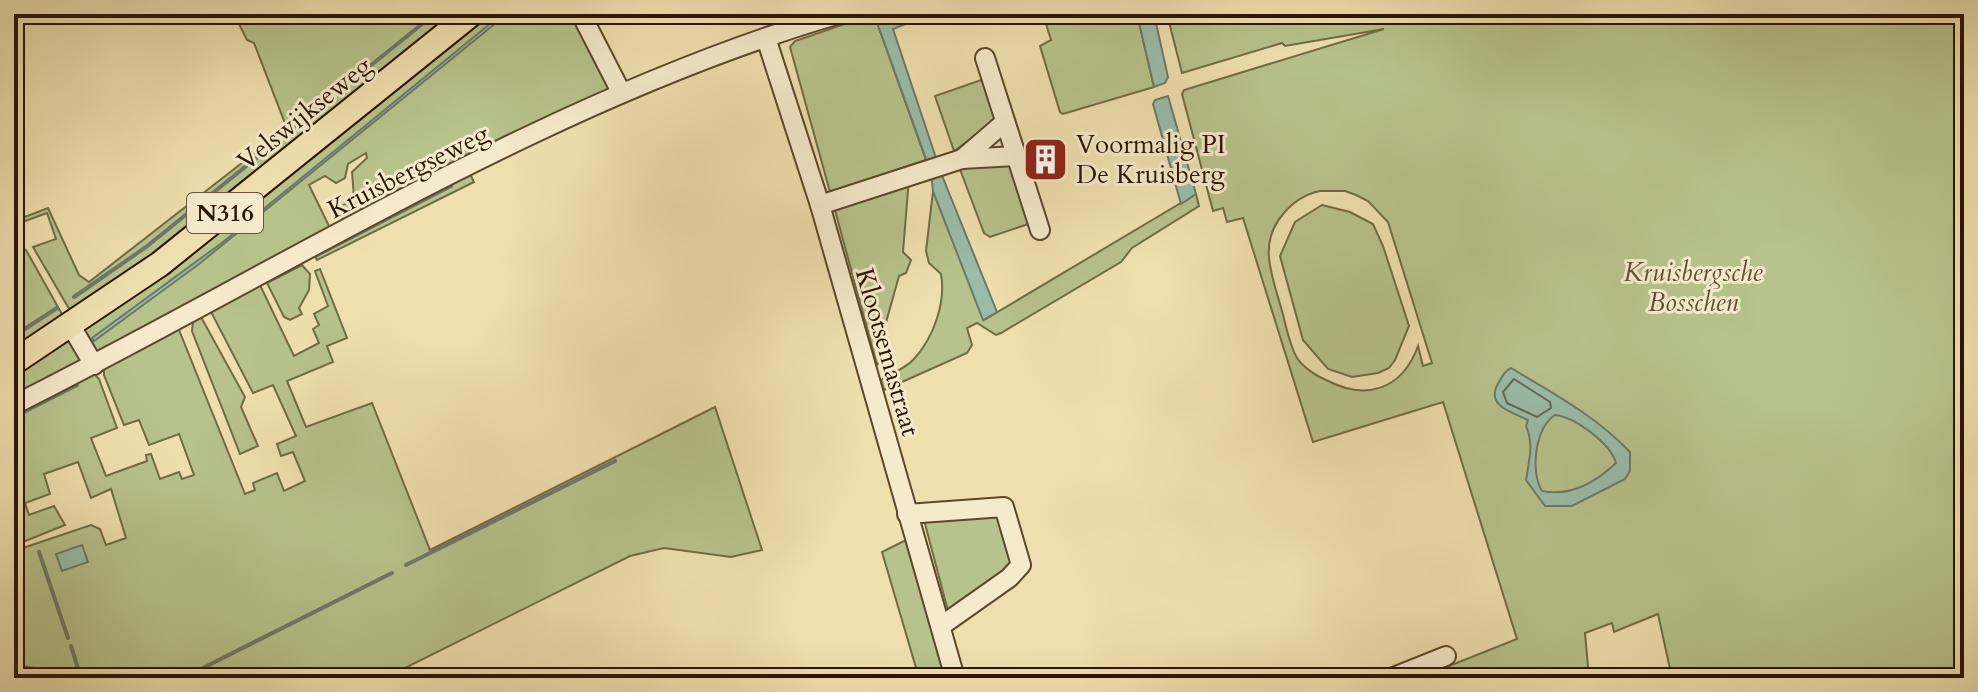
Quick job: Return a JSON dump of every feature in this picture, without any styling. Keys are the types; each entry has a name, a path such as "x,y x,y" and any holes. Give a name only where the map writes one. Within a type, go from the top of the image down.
{"main road":[{"name":"Velswijkseweg","path":"14,362 71,326 216,221 471,14"}],"street":[{"path":"581,14 621,92"},
{"name":"Kruisbergseweg","path":"14,405 452,176 621,92 839,14"},
{"name":"Klootsemastraat","path":"766,38 820,205 955,678"},
{"path":"985,58 1040,230"},
{"path":"962,159 1005,122"},
{"path":"820,205 962,159 1016,156"},
{"path":"71,326 94,365"},
{"path":"907,514 1004,507 1021,565 1009,578 941,626"},
{"path":"1391,678 1446,656"}],"green space":[{"path":"234,14 460,14 78,314 68,307 33,247 56,239 47,213 14,225 14,221 48,208 79,275 89,282 283,131 286,126 254,43 247,40"},
{"path":"482,14 577,14 610,82 606,93 343,221 337,209 354,198 352,172 367,158 366,153 348,164 345,178 336,183 325,176 309,185 331,230 98,355 79,331"},
{"path":"874,14 926,160 830,192 790,47 795,41"},
{"path":"1043,14 1137,14 1154,87 1063,114 1040,46 1051,40"},
{"name":"Kruisbergsche Bosschen","path":"1167,14 1964,14 1964,678 1672,678 1658,614 1614,632 1612,623 1585,633 1589,678 1419,678 1517,639 1443,402 1313,442 1243,218 1227,222 1223,208 1213,211 1182,94 1184,90 1384,29 1285,46 1282,43 1182,73","holes":["1345,191 1368,201 1388,222 1432,363 1423,366 1418,346 1411,361 1392,382 1368,390 1341,386 1318,376 1300,361 1290,341 1269,260 1271,236 1276,224 1292,205 1315,192"]},
{"path":"984,79 1000,118 954,151 935,96"},
{"path":"1013,159 1031,223 990,237 984,233 958,164"},
{"path":"470,174 474,182 317,260 314,254"},
{"path":"909,178 903,252 911,260 906,273 899,276 880,344 887,351 877,365 833,203"},
{"path":"933,191 984,320 1196,194 1199,206 1132,248 1121,262 1001,333 996,335 977,323 967,328 972,345 967,353 884,390 881,380 907,365 921,350 933,330 940,307 941,274 929,263 926,251"},
{"path":"1322,205 1350,212 1373,224 1383,246 1409,326 1395,360 1389,368 1378,373 1352,377 1328,369 1303,340 1280,256 1295,222"},
{"path":"26,250 63,316 14,354 14,268 17,254"},
{"path":"302,265 310,274 309,290 299,308 302,314 290,320 284,317 267,283"},
{"path":"320,269 347,338 327,346 333,362 287,381 306,427 372,403 430,550 715,407 762,550 731,557 664,548 630,556 385,678 185,678 198,669 178,678 14,678 14,551 91,525 100,529 106,545 126,538 111,489 91,498 78,462 44,474 50,494 25,503 29,515 54,506 65,525 23,542 14,540 14,504 24,500 22,497 14,500 14,411 91,371 99,379 117,428 91,438 106,476 147,461 146,455 151,454 160,479 179,472 182,479 194,475 179,434 149,445 139,420 124,425 104,375 104,366 177,325 245,494 255,490 253,483 277,473 284,491 305,481 293,452 281,456 277,444 296,436 273,385 253,393 209,308 260,285 294,356 319,343 313,329 319,325 314,314 328,306 315,271"},
{"path":"201,317 245,397 241,407 258,446 240,454 192,331 193,322"},
{"path":"72,335 84,359 14,401 14,371"},
{"path":"1000,517 1015,563 948,611 924,520"},
{"path":"906,540 946,678 919,678 882,552"}],"water":[{"path":"502,14 507,14 199,264 94,341 92,338 223,242"},
{"path":"874,14 930,14 893,29 941,173 997,312 983,320 933,191 931,173"},
{"path":"1137,14 1154,14 1168,77 1165,83 1154,87"},
{"path":"1168,96 1196,194 1181,204 1153,104 1155,100"},
{"path":"1511,368 1574,406 1617,439 1630,452 1630,471 1625,479 1572,506 1545,506 1526,480 1530,453 1528,420 1502,407 1495,397 1499,382","holes":["1555,415 1600,440 1616,463 1600,476 1573,490 1542,491 1536,473 1539,440 1548,421"]},
{"path":"82,545 88,562 62,571 56,554"}],"waterway":[{"path":"74,297 146,247 427,20"},
{"path":"317,255 451,186"},
{"path":"14,336 57,308"},
{"path":"14,417 77,385"},
{"path":"406,565 615,461"},
{"path":"39,552 68,638"},
{"path":"197,671 392,573"},
{"path":"71,646 81,678"},
{"path":"14,665 80,678"}],"place":[{"name":"Voormalig PI De Kruisberg","path":"1045,159"}]}
